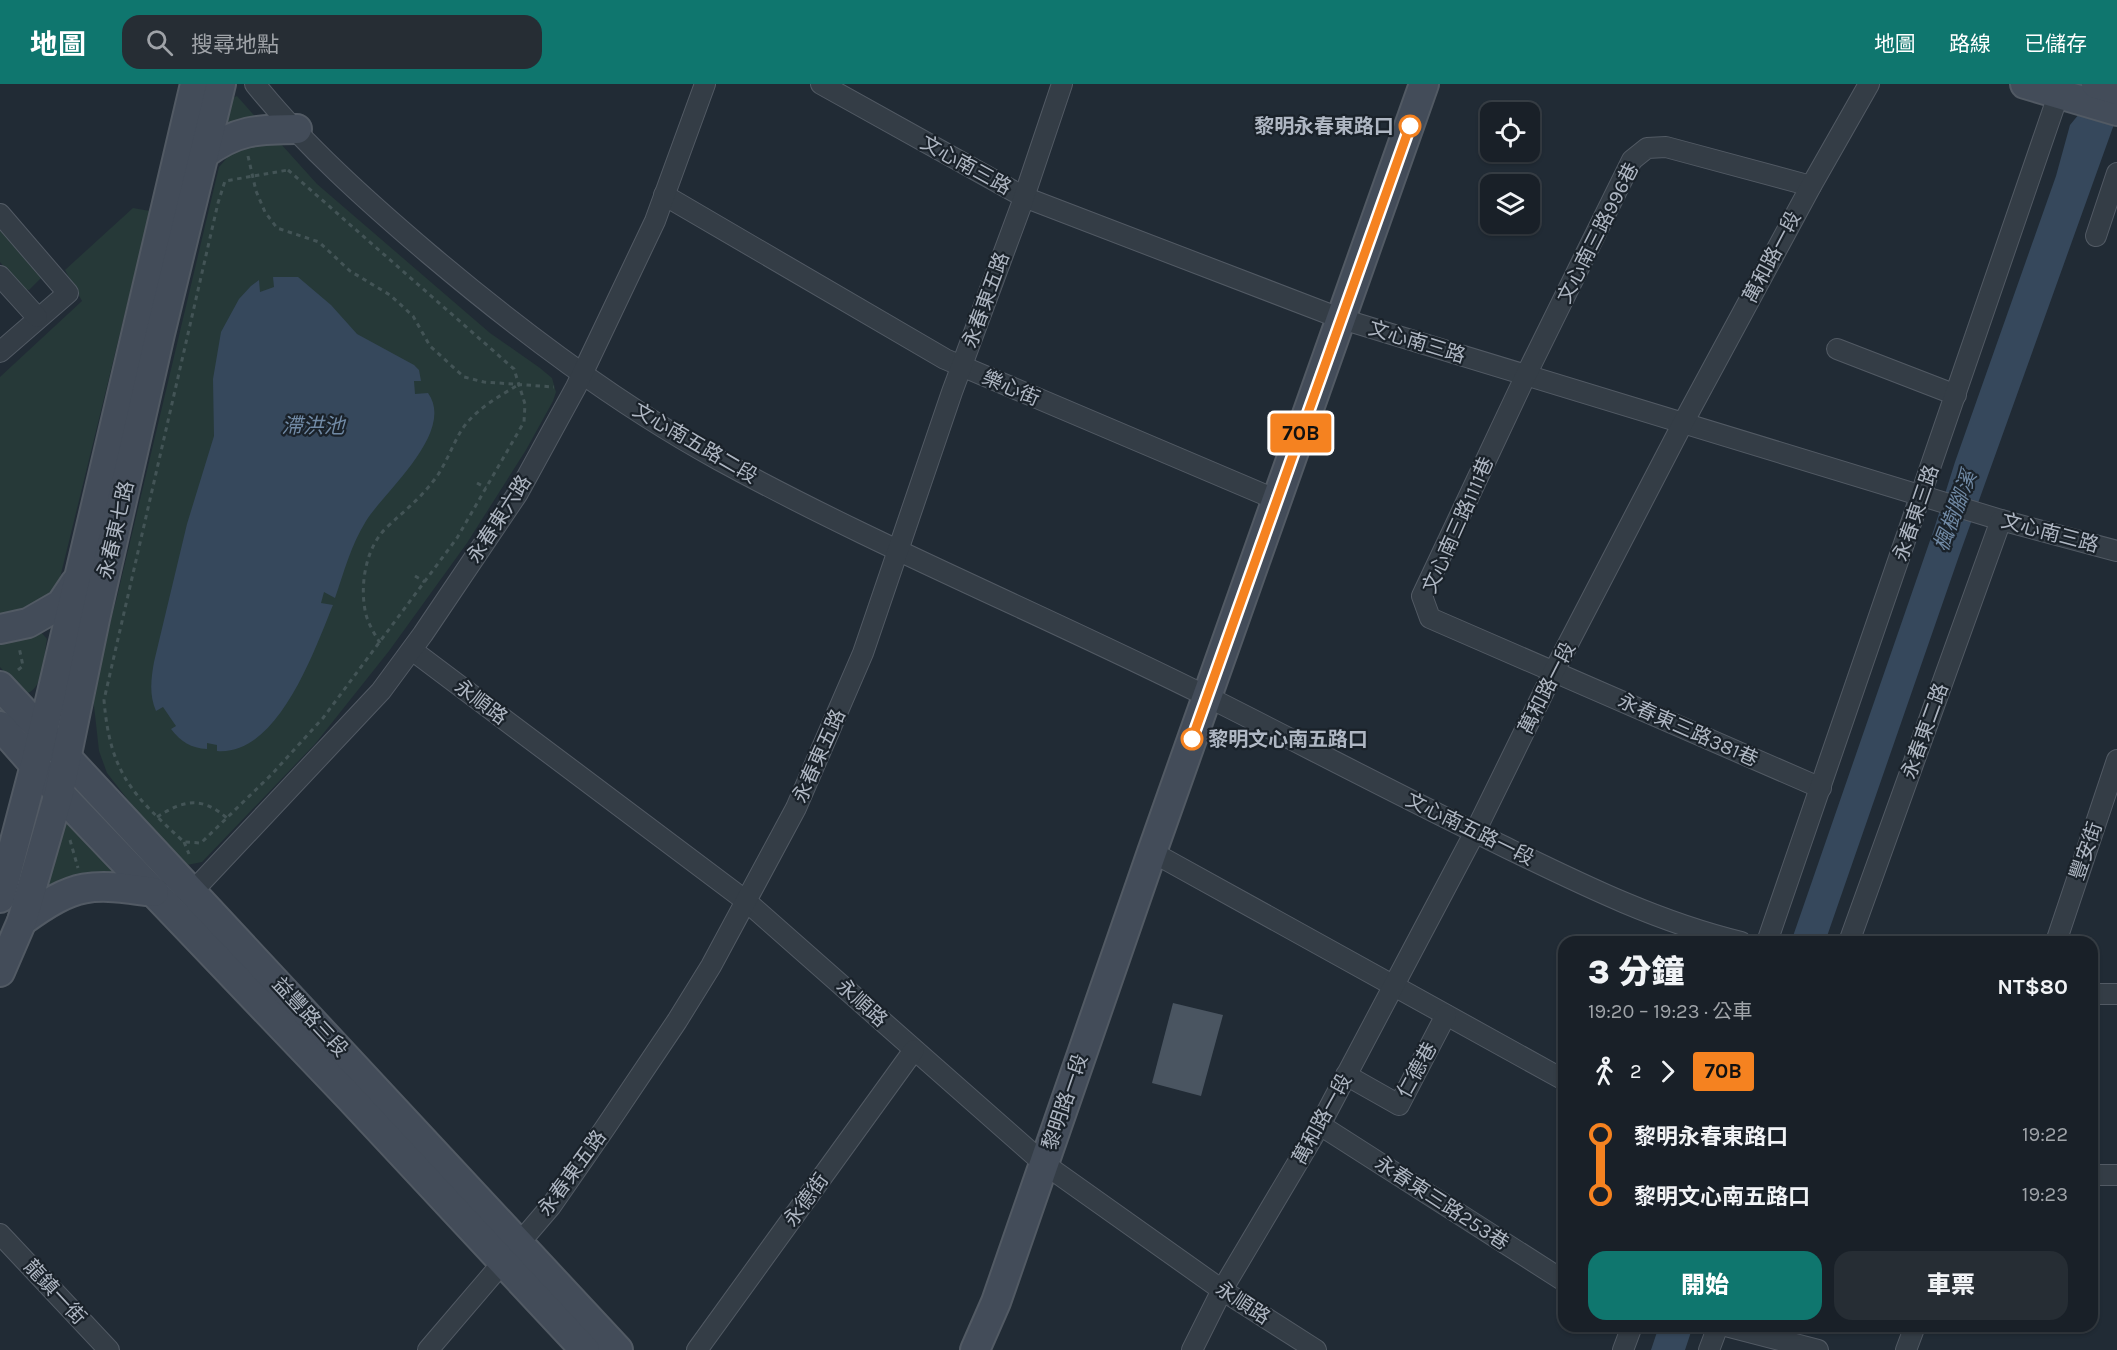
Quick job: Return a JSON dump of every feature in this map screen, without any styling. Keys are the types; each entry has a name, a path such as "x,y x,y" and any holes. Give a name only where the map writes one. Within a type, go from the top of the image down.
{"street":[{"name":"永春東七路","path":"0,898 35,765 195,84"},
{"name":"永春東七路","path":"0,972 22,921 59,793 95,620 221,84"},
{"name":"文心南五路二段","path":"255,84 339,174 494,309 583,374 657,423 717,459 898,551 1207,696"},
{"name":"永春東六路","path":"193,891 381,691 412,650 518,493 583,374 655,221 705,84"},
{"name":"文心南三路","path":"821,84 1024,197 1342,319 1992,518 2117,551"},
{"name":"永春東五路","path":"428,1350 551,1206 677,1021 796,808 863,653 961,366 1024,197 1062,84"},
{"name":"黎明路一段","path":"975,1350 996,1302 1152,852 1424,84"},
{"name":"萬和路一段","path":"1192,1350 1222,1290 1320,1125 1392,985 1475,832 1554,671 1683,423 1869,84"},
{"path":"2025,84 2073,91 2117,90"},
{"path":"2073,91 2117,111"},
{"name":"永春東三路","path":"1769,936 1821,788 1929,499 1956,395 2073,91"},
{"path":"204,154 221,141 237,134 263,129 297,129"},
{"name":"文心南三路996巷","path":"1526,375 1632,160 1647,148 1666,147 1811,186"},
{"path":"2096,236 2117,173"},
{"name":"樂心街","path":"664,195 961,366 1277,500"},
{"path":"0,214 68,293 37,317 0,352"},
{"path":"0,276 37,317"},
{"path":"1837,349 1956,395"},
{"name":"文心南三路1111巷","path":"1526,375 1422,596 1430,618 1554,671"},
{"name":"永春東二路","path":"1851,936 1992,518"},
{"path":"8,633 61,604 77,582"},
{"name":"永順路","path":"412,650 746,901 1044,1163 1222,1290 1316,1350"},
{"name":"永春東三路381巷","path":"1554,671 1821,788"},
{"name":"益豐路三段","path":"8,679 42,732 193,891 511,1253 585,1350"},
{"name":"文心南五路一段","path":"1207,696 1616,901 1715,936"},
{"name":"益豐路三段","path":"0,726 59,793 154,892 511,1253 618,1350"},
{"name":"豐安街","path":"2058,936 2115,770"},
{"path":"1152,852 1558,1077"},
{"path":"22,921 51,900 79,888 100,885 154,892"},
{"path":"2098,994 2117,994"},
{"name":"仁德巷","path":"1346,1075 1399,1105 1446,1016"},
{"name":"永德街","path":"697,1350 914,1050"},
{"name":"永春東三路253巷","path":"1320,1125 1558,1277"},
{"path":"2098,1174 2117,1175"},
{"name":"龍鎮一街","path":"0,1234 109,1350"},
{"path":"1623,1350 1630,1332"},
{"path":"1709,1350 1716,1332"},
{"path":"1749,1332 1818,1350"},
{"path":"1906,1350 1913,1332"}],"path":[{"path":"247,154 251,176 265,212 277,228 319,242 350,271 390,295 413,316 430,346 464,377 484,382 555,387"},
{"path":"288,170 414,283 502,356 514,369 520,384 525,404 524,422 457,538 425,582 323,718 272,774 201,843 184,842 136,796 118,766 109,741 104,700 218,203 225,181 288,170"},
{"path":"380,643 367,617 364,592 366,566 373,545 386,528 421,497 440,472 462,429 472,417 520,384"},
{"path":"477,483 486,488"},
{"path":"415,576 425,582"},
{"path":"8,633 24,666 8,679"},
{"path":"157,817 172,807 193,802 211,805 227,818"},
{"path":"68,832 80,879"}],"green space":[{"path":"237,96 259,121 223,130 228,100"},
{"path":"260,142 281,144 317,184 490,333 552,378 556,392 526,450 467,543 389,651 315,744 202,862 187,865 149,827 107,773 99,751 93,697 94,683 117,597 219,167 233,151"},
{"path":"133,208 150,211 59,582 40,602 0,619 0,377 82,301 65,270"},
{"path":"0,223 42,277 29,290 24,289 0,262"},
{"path":"40,631 47,639 42,669 37,684 28,693 21,690 0,667 0,640"},
{"path":"63,809 125,877 40,898"}],"water":[{"name":"楓樹腳溪","path":"2079,114 2117,116 1959,556 1827,936 1793,936 1955,462 2056,176 2070,125"},
{"name":"滯洪池","path":"273,277 298,277 331,305 357,334 414,365 419,370 421,381 414,381 415,394 428,393 434,409 433,425 414,461 366,521 348,559 335,598 324,592 321,603 333,605 304,673 291,697 276,719 258,737 239,748 217,751 217,745 207,743 207,749 196,747 187,744 175,734 171,729 176,726 163,707 156,711 152,693 152,675 187,524 214,436 213,379 221,332 239,299 251,286 259,280 260,292 274,287"},
{"path":"1657,1332 1691,1332 1685,1350 1651,1350"}],"building":[{"path":"1173,1003 1223,1015 1201,1096 1152,1083"}],"bus line":[{"name":"70B","path":"1192,739 1410,126"}],"place":[{"name":"黎明永春東路口","path":"1410,126"},
{"name":"黎明文心南五路口","path":"1192,739"}]}
